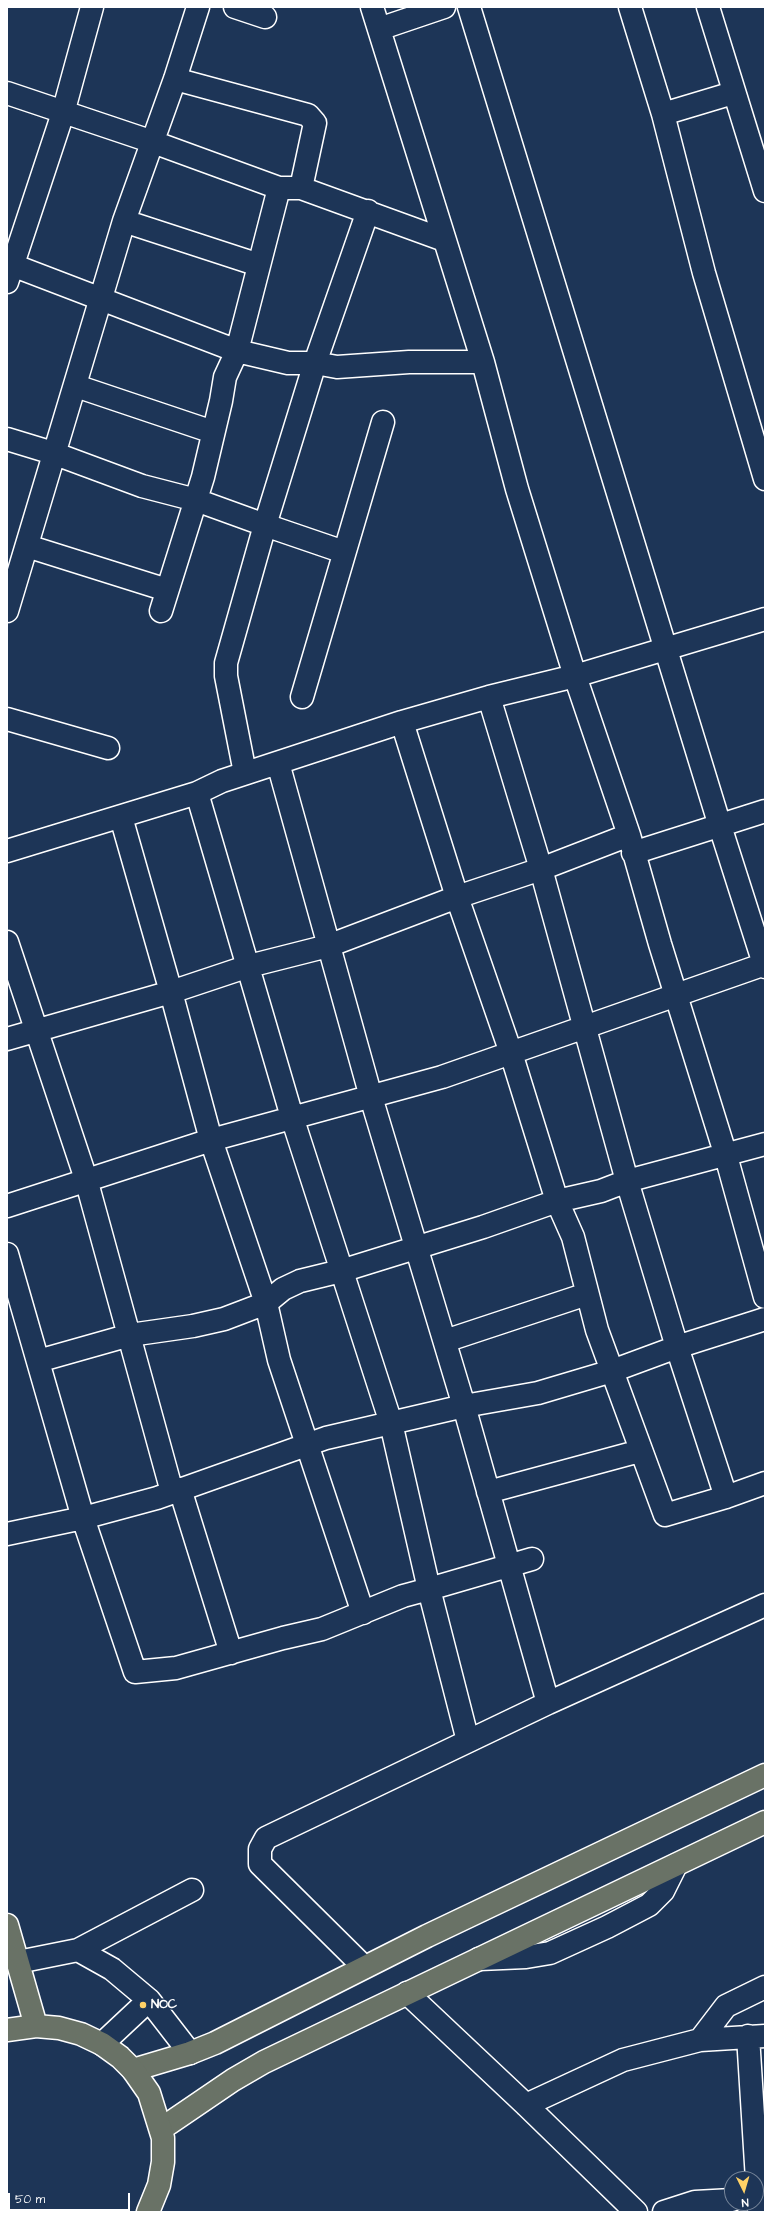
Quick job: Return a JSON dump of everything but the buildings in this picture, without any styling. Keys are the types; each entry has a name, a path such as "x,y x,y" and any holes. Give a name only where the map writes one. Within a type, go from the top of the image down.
{"main road":[{"path":"133,2070 190,2053 216,2043 364,1967 765,1774"},
{"path":"161,2129 233,2080 264,2062 765,1822"},
{"path":"7,1925 36,2026"},
{"path":"7,2030 36,2026 59,2028 74,2032 102,2044 120,2057 133,2070 149,2093 161,2129 164,2162 159,2185 148,2212"}],"street":[{"path":"92,7 62,113 9,270 102,298 237,351 288,363 315,363 337,366 409,362 483,362"},
{"path":"7,612 53,453 76,386 124,221 175,79 198,7"},
{"path":"235,7 265,17"},
{"path":"372,7 483,362 517,489 575,676 631,844 675,994 726,1156 765,1297"},
{"path":"379,29 444,7"},
{"path":"7,1206 86,1179 211,1140 442,1077 584,1028 675,994 765,965 665,649 469,7"},
{"path":"630,7 663,114 704,273 765,479"},
{"path":"708,7 765,191"},
{"path":"175,79 308,115 314,123 301,188"},
{"path":"7,93 62,113 153,142 279,188 301,188 368,211 444,240"},
{"path":"663,114 734,93"},
{"path":"161,610 196,500 221,401 225,377 237,351 279,188"},
{"path":"245,773 226,676 226,663 265,524 315,363 368,211"},
{"path":"124,221 259,265"},
{"path":"76,386 213,432"},
{"path":"302,697 383,422"},
{"path":"7,439 53,453 142,486 196,500 344,552"},
{"path":"27,546 167,590"},
{"path":"7,850 197,793 222,781 245,773 402,722 488,697 575,676 765,619"},
{"path":"488,697 541,869 627,1181 677,1347 726,1498"},
{"path":"7,719 108,748"},
{"path":"402,722 457,897 511,1053 557,1201 573,1237 587,1294 612,1371 640,1451 665,1515 726,1498 765,1483"},
{"path":"278,763 371,1097 464,1406 508,1566 548,1703"},
{"path":"197,793 249,966 292,1117 391,1423 429,1589 468,1741"},
{"path":"7,1039 171,992 249,966 328,946 457,897 541,869 631,844 720,826 765,811"},
{"path":"121,817 211,1140 266,1303 279,1360 363,1613"},
{"path":"7,942 86,1179 130,1336 176,1491 231,1653"},
{"path":"38,1361 130,1336 224,1319 266,1303 289,1286 483,1227 557,1201 601,1190 627,1181 726,1156 765,1144"},
{"path":"7,1254 83,1518 135,1672 176,1668 283,1638 322,1629 403,1596 532,1559"},
{"path":"445,1341 587,1294"},
{"path":"7,1534 83,1518 176,1491 326,1438 464,1406 538,1393 612,1371 677,1347 765,1319"},
{"path":"488,1492 640,1451"},
{"path":"364,1967 260,1864 260,1849 266,1838 548,1703 765,1605"},
{"path":"18,1962 78,1950 192,1890"},
{"path":"78,1950 112,1969 149,2000 190,2053"},
{"path":"700,2040 726,2006 765,1987"},
{"path":"407,1993 526,2105 636,2212"},
{"path":"102,2044 149,2000"},
{"path":"526,2105 623,2060 700,2040 757,2036 759,2171"},
{"path":"664,2212 695,2202 724,2200"}],"place":[{"name":"NOC","path":"143,2005"}]}
